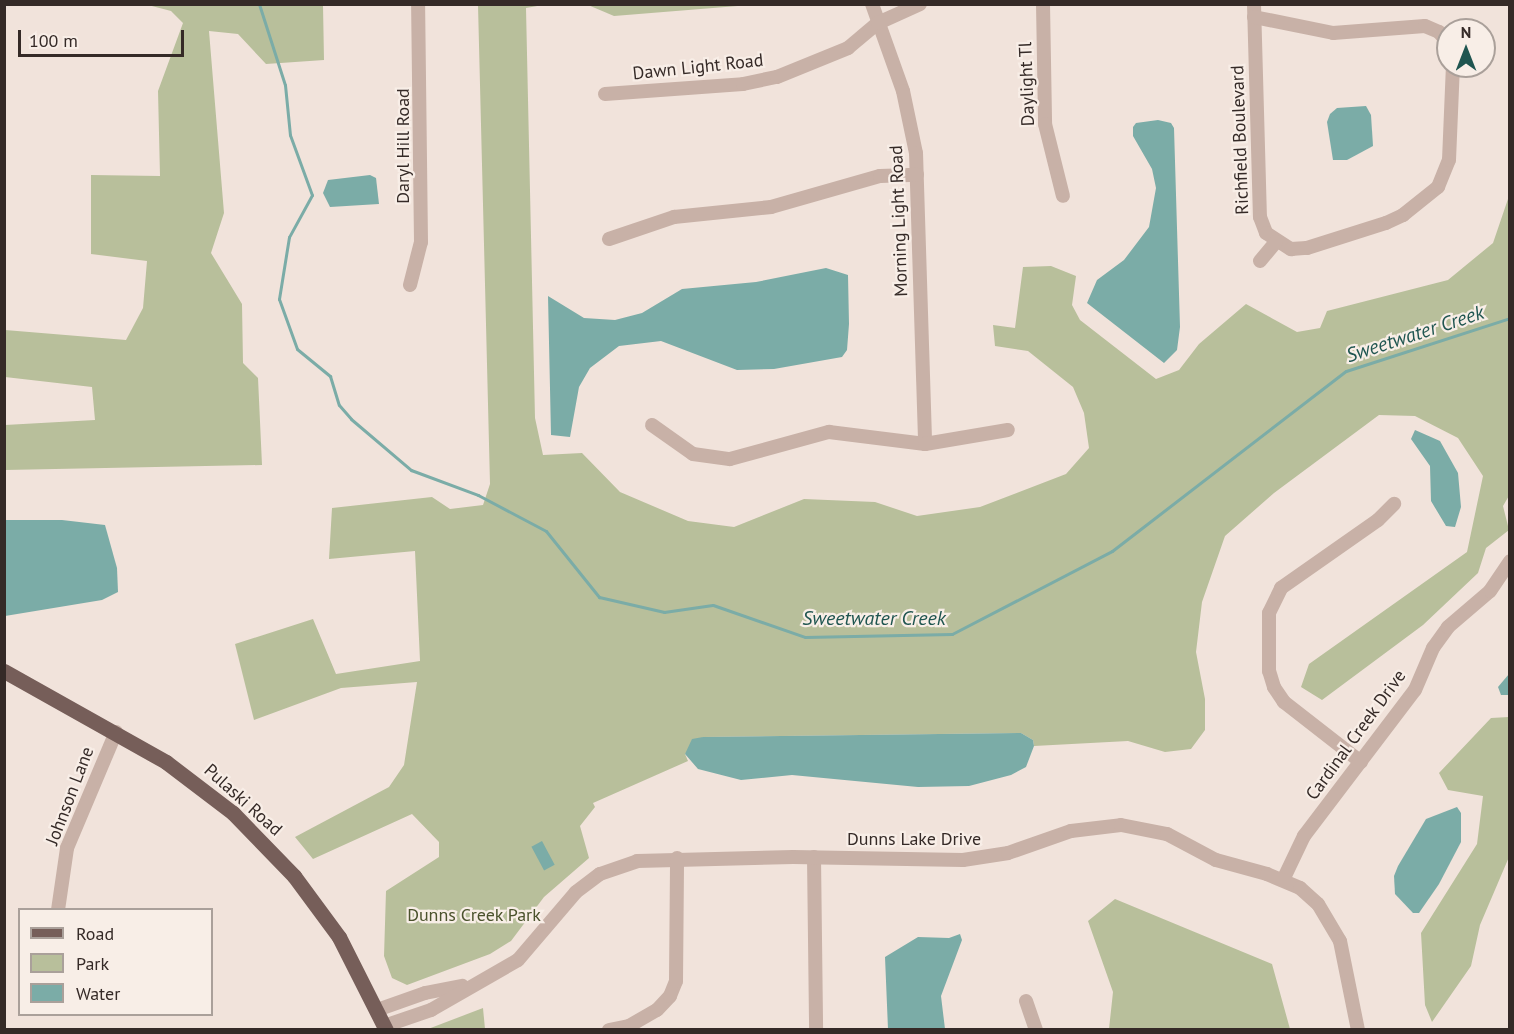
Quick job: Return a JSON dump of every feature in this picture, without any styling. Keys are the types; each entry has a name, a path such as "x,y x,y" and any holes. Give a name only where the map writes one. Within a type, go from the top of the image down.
{"main road":[{"name":"Pulaski Road","path":"4,671 116,732 190,778 233,813 277,857 339,937 385,1028"}],"street":[{"name":"Daryl Hill Road","path":"410,285 421,242 418,4"},
{"name":"Morning Light Road","path":"872,4 913,127 917,175 925,444"},
{"name":"Dawn Light Road","path":"605,94 743,84 777,77 848,48 878,23 920,4"},
{"name":"Daylight Tl","path":"1042,4 1045,124 1063,196"},
{"name":"Richfield Boulevard","path":"1276,242 1266,233 1260,217 1254,11 1333,33 1425,26 1436,31"},
{"path":"1260,261 1276,242 1291,249 1307,248 1386,223 1438,187 1449,160 1452,78"},
{"path":"609,239 674,217 771,207 880,176 917,175"},
{"path":"652,425 677,446 710,458 730,459 829,432 925,444 1008,430"},
{"path":"1361,762 1284,702 1274,687 1269,671 1269,613 1281,588 1377,520 1394,504"},
{"name":"Cardinal Creek Drive","path":"1284,880 1304,836 1415,690 1438,641 1490,591 1509,561"},
{"name":"Johnson Lane","path":"58,908 67,848 116,732"},
{"name":"Dunns Lake Drive","path":"470,985 518,960 576,892 600,874 637,861 676,858 814,857 892,861 987,858 1071,831 1121,825 1167,834 1216,860 1284,880 1318,904 1331,922 1343,954 1358,1029"},
{"path":"814,857 816,1029"},
{"path":"609,1029 629,1026 657,1010 670,996 678,962 676,858"},
{"path":"377,1010 425,993 470,985"},
{"path":"385,1028 431,1010 470,985"},
{"path":"1026,1001 1036,1029"}],"green space":[{"path":"148,5 323,5 324,60 266,64 238,34 209,31 224,213 211,253 242,304 243,363 258,378 262,465 5,470 5,425 95,420 92,387 5,377 5,330 126,340 143,308 147,261 91,254 91,175 160,176 158,91 183,23 171,11"},
{"name":"Dunns Creek Park","path":"478,5 543,5 526,8 535,418 543,455 582,453 620,492 688,521 734,527 804,499 875,502 917,516 980,507 1066,474 1089,448 1084,413 1073,387 1028,351 995,346 993,325 1015,328 1023,267 1051,266 1076,276 1072,305 1080,320 1156,379 1179,370 1199,344 1246,304 1297,332 1320,328 1327,311 1448,280 1493,243 1509,196 1510,494 1503,506 1509,530 1486,548 1478,573 1423,625 1322,700 1301,687 1309,664 1467,552 1483,476 1458,438 1415,416 1379,415 1274,493 1225,536 1202,602 1196,652 1205,699 1205,730 1191,749 1165,752 1128,741 1034,746 1033,740 1021,733 703,737 685,754 688,761 593,803 595,807 580,826 589,858 544,897 511,941 490,954 407,985 392,978 384,956 386,891 439,857 439,842 412,814 313,859 295,837 389,787 404,765 417,682 341,688 254,720 235,644 313,619 336,674 420,661 415,551 329,559 332,508 432,497 450,509 483,505 490,484"},
{"path":"588,5 750,5 614,16"},
{"path":"1509,717 1509,857 1480,925 1471,966 1432,1022 1425,1005 1421,933 1477,844 1483,796 1448,790 1439,773 1491,718"},
{"path":"1115,899 1272,964 1290,1029 1109,1029 1113,992 1088,921"},
{"path":"483,1008 485,1029 428,1029"}],"water":[{"path":"1366,106 1371,115 1373,146 1347,160 1333,160 1327,122 1330,114 1337,108"},
{"path":"1158,120 1171,123 1174,128 1180,327 1177,350 1164,363 1087,303 1097,280 1124,260 1149,227 1156,188 1152,169 1133,136 1133,127 1136,123"},
{"path":"370,175 376,178 379,204 330,207 323,193 328,180"},
{"path":"826,268 848,275 849,324 847,350 842,357 774,369 737,370 661,341 619,346 590,368 579,387 570,437 551,435 548,296 584,318 615,320 642,313 682,289 756,282"},
{"path":"1415,430 1440,441 1458,473 1461,507 1455,527 1446,526 1431,501 1430,466 1411,439"},
{"path":"5,520 62,520 105,525 117,568 118,592 102,600 5,616"},
{"path":"1509,674 1509,695 1501,695 1498,687"},
{"path":"1021,733 1033,740 1034,746 1026,767 1011,775 969,786 918,787 792,775 741,780 698,769 685,754 692,739 703,737"},
{"path":"1457,807 1461,813 1461,842 1439,884 1419,913 1413,913 1395,894 1394,876 1398,866 1426,819"},
{"path":"542,841 555,865 544,870 531,847"},
{"path":"960,934 962,940 941,996 945,1029 888,1029 885,957 918,937 949,938"}],"waterway":[{"name":"Sweetwater Creek","path":"259,4 285,85 290,135 312,195 289,237 279,299 297,349 330,376 339,405 351,419 411,470 478,495 546,531 599,597 664,612 713,605 805,637 952,634 1112,551 1346,371 1510,318"}]}
